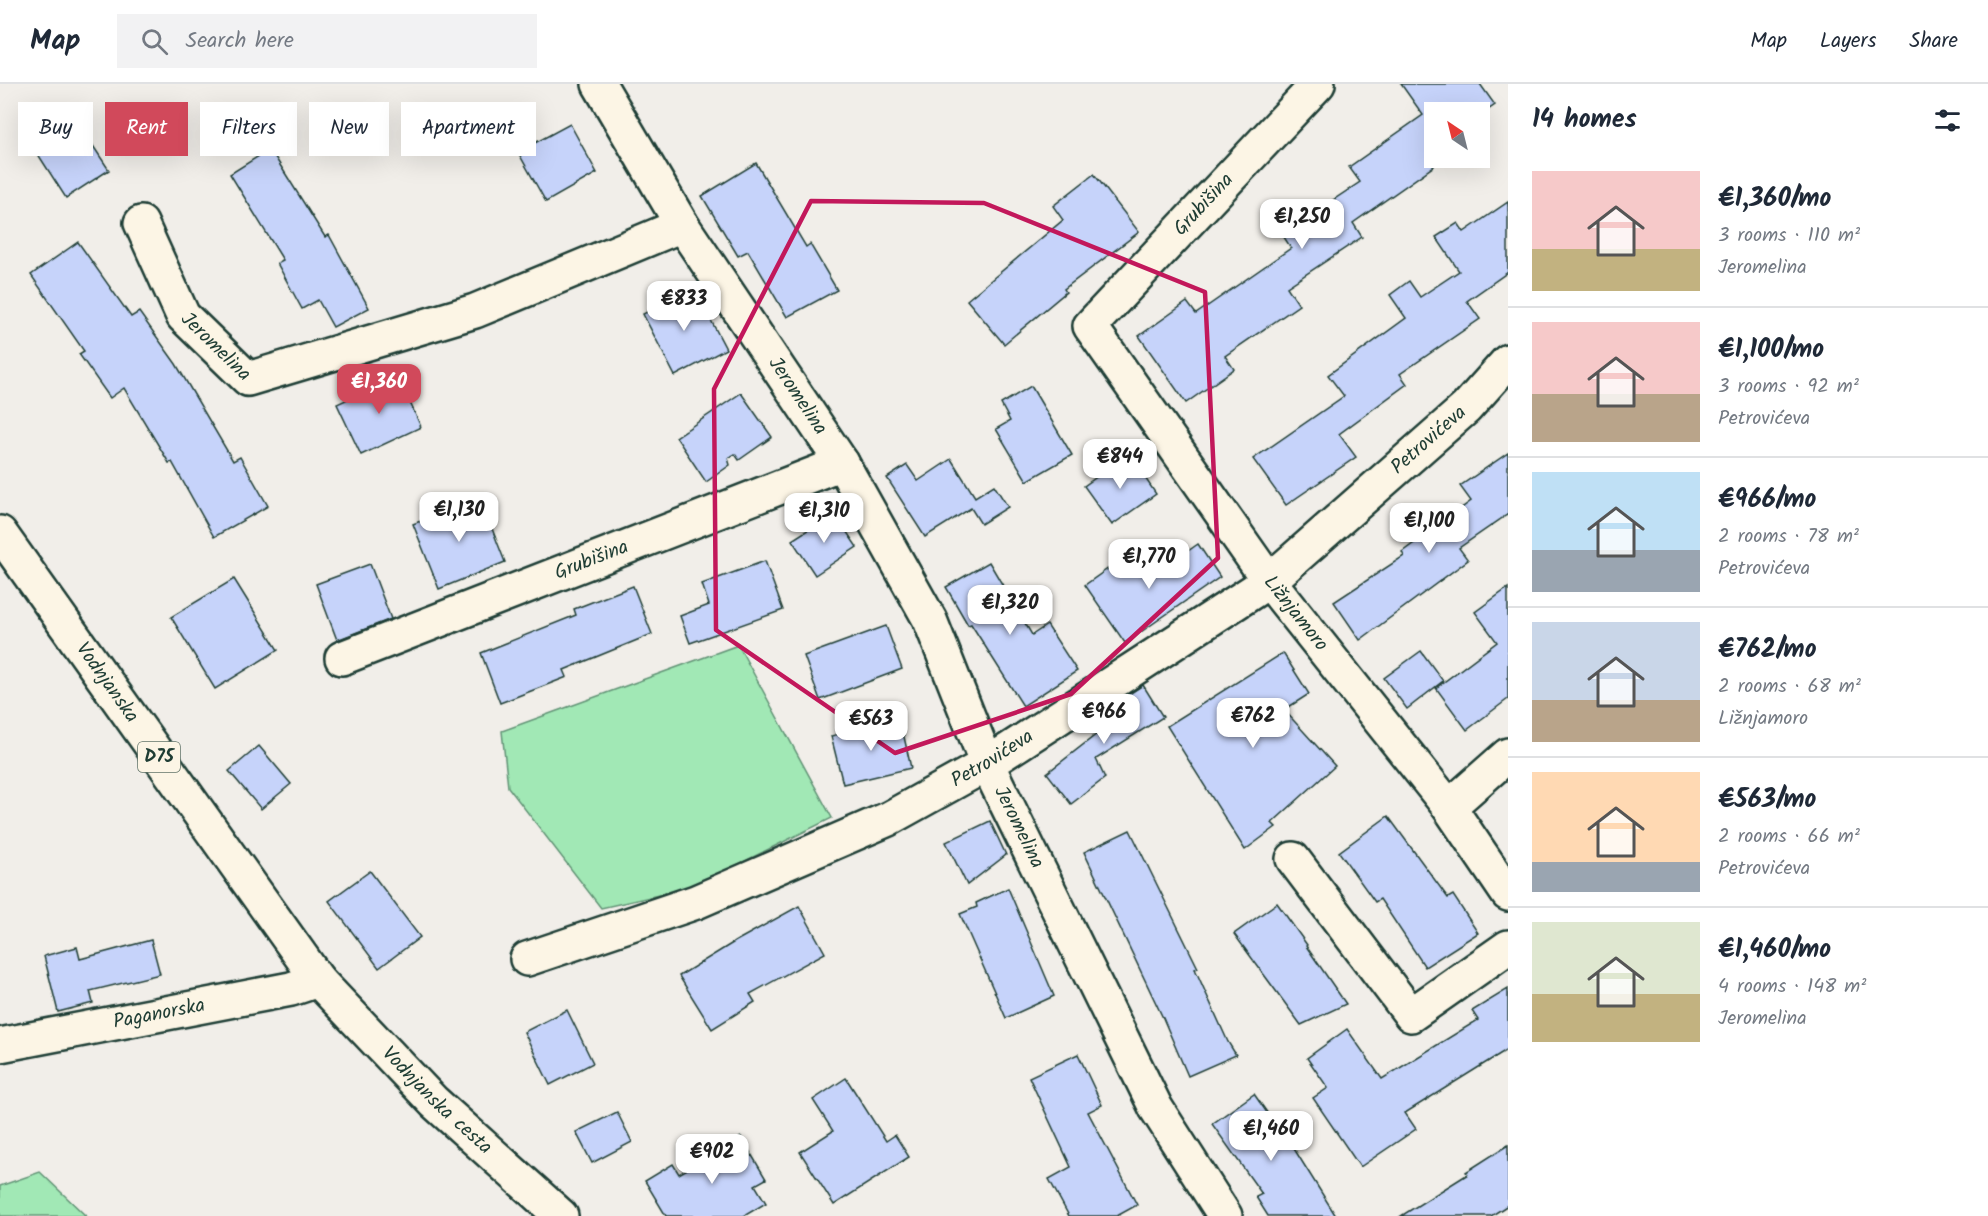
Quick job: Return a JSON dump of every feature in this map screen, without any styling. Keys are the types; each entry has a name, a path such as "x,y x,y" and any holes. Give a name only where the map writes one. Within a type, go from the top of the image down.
{"street":[{"name":"Jeromelina","path":"599,84 681,225 842,463 930,620 987,764 1156,1108 1225,1216"},
{"name":"Grubišina","path":"1090,326 1318,84"},
{"name":"Jeromelina","path":"141,223 183,316 248,379 475,310 681,225"},
{"name":"Ližnjamoro","path":"1090,326 1269,581 1449,807 1508,894"},
{"name":"Petrovićeva","path":"527,959 707,897 888,819 987,764 1269,581 1466,408 1508,361"},
{"name":"Grubišina","path":"342,658 842,463"},
{"name":"Vodnjanska","path":"0,533 318,980"},
{"path":"1449,807 1508,755"},
{"path":"1293,859 1411,1016 1508,946"},
{"name":"Paganorska","path":"0,1045 291,989 318,980"},
{"name":"Vodnjanska cesta","path":"318,980 434,1102 561,1216"}],"highlighted area":[{"path":"811,201 984,203 1205,292 1218,558 1071,694 895,753 716,630 714,389"}],"green space":[{"path":"738,645 832,818 690,888 601,908 508,787 502,731"},
{"path":"40,1172 86,1216 0,1216 0,1186"}],"building":[{"path":"1401,84 1480,84 1495,105 1490,108 1490,102 1424,102 1424,168 1431,168 1353,223 1362,237 1287,287 1299,305 1225,356 1234,369 1186,403 1139,336 1187,302 1196,314 1291,248 1282,234 1360,182 1349,167 1423,115"},
{"path":"570,124 597,173 546,202 520,156 536,156 536,142"},
{"path":"93,146 109,170 66,198 39,156 93,156"},
{"path":"259,156 274,156 325,237 329,235 369,308 333,327 318,300 302,309 277,263 283,260 230,174"},
{"path":"756,163 806,247 810,244 837,290 787,317 748,251 738,256 702,196"},
{"path":"1094,174 1139,232 1064,289 1066,292 1004,344 967,300 1063,220 1053,206"},
{"path":"1508,202 1508,272 1467,301 1480,319 1400,374 1407,384 1339,434 1356,457 1286,505 1253,459 1344,396 1328,375 1406,318 1390,295 1409,281 1420,297 1459,271 1436,237 1458,223 1464,232"},
{"path":"78,242 131,317 139,312 176,364 233,461 240,457 268,506 214,537 172,462 169,463 124,388 110,398 79,354 84,351 31,275"},
{"path":"694,288 726,349 675,376 643,314"},
{"path":"398,376 421,427 361,455 337,404"},
{"path":"1031,386 1072,455 1027,481 996,429 1010,421 1001,404"},
{"path":"741,393 772,437 739,460 735,454 728,458 730,465 706,482 676,437"},
{"path":"1508,453 1508,514 1459,548 1468,560 1360,640 1334,602 1404,556 1402,552 1471,501 1460,486"},
{"path":"1129,454 1156,494 1112,525 1084,486"},
{"path":"951,459 975,497 994,485 1008,507 981,524 971,508 925,537 887,478 907,465 918,481"},
{"path":"480,498 505,562 439,589 413,524"},
{"path":"834,513 857,547 815,575 792,540"},
{"path":"1198,544 1220,577 1125,643 1085,585 1133,551 1151,577"},
{"path":"765,561 783,610 690,643 680,616 709,605 702,584"},
{"path":"989,562 1032,635 1047,625 1077,671 1023,706 971,624 968,625 946,587"},
{"path":"370,564 391,619 337,640 316,584"},
{"path":"234,579 278,650 215,689 171,617"},
{"path":"633,586 652,634 564,670 567,677 500,703 481,653 576,615 574,609"},
{"path":"1508,588 1508,699 1467,730 1436,688 1497,642 1475,612"},
{"path":"886,626 902,669 820,700 804,656"},
{"path":"1421,651 1443,681 1407,709 1384,678"},
{"path":"1283,653 1309,694 1284,710 1335,766 1272,823 1276,827 1245,850 1167,726"},
{"path":"1143,685 1163,717 1096,759 1105,778 1071,804 1047,773 1116,719 1109,707"},
{"path":"900,719 911,768 843,784 831,736"},
{"path":"259,746 291,784 261,809 229,771"},
{"path":"1388,816 1448,898 1453,895 1478,933 1425,967 1380,899 1375,902 1339,852"},
{"path":"990,821 1006,855 967,885 946,842"},
{"path":"1130,830 1198,968 1195,969 1236,1055 1188,1076 1084,852"},
{"path":"370,871 420,937 379,968 329,901"},
{"path":"1008,888 1054,996 1006,1018 960,914 977,907 976,903"},
{"path":"1277,903 1346,1004 1301,1025 1234,934"},
{"path":"799,906 825,953 750,994 755,1002 712,1029 679,976"},
{"path":"151,940 160,974 90,991 93,1003 58,1012 44,956 77,947 80,959"},
{"path":"1508,989 1508,1049 1405,1113 1416,1129 1360,1167 1313,1098 1328,1088 1307,1058 1347,1029 1382,1079 1478,1020 1472,1011"},
{"path":"567,1010 593,1063 550,1085 524,1032"},
{"path":"1078,1054 1102,1105 1088,1112 1137,1205 1117,1216 1069,1216 1049,1179 1071,1167 1029,1077"},
{"path":"846,1078 886,1141 895,1135 909,1157 834,1205 800,1152 833,1131 813,1100"},
{"path":"1254,1094 1275,1124 1278,1123 1336,1216 1268,1216 1256,1197 1262,1194 1212,1124"},
{"path":"617,1112 632,1142 592,1163 576,1132"},
{"path":"741,1137 766,1179 755,1185 766,1203 744,1216 666,1216 645,1181 673,1164 679,1174"},
{"path":"1508,1145 1508,1205 1491,1216 1401,1216 1468,1174 1466,1172"}]}
